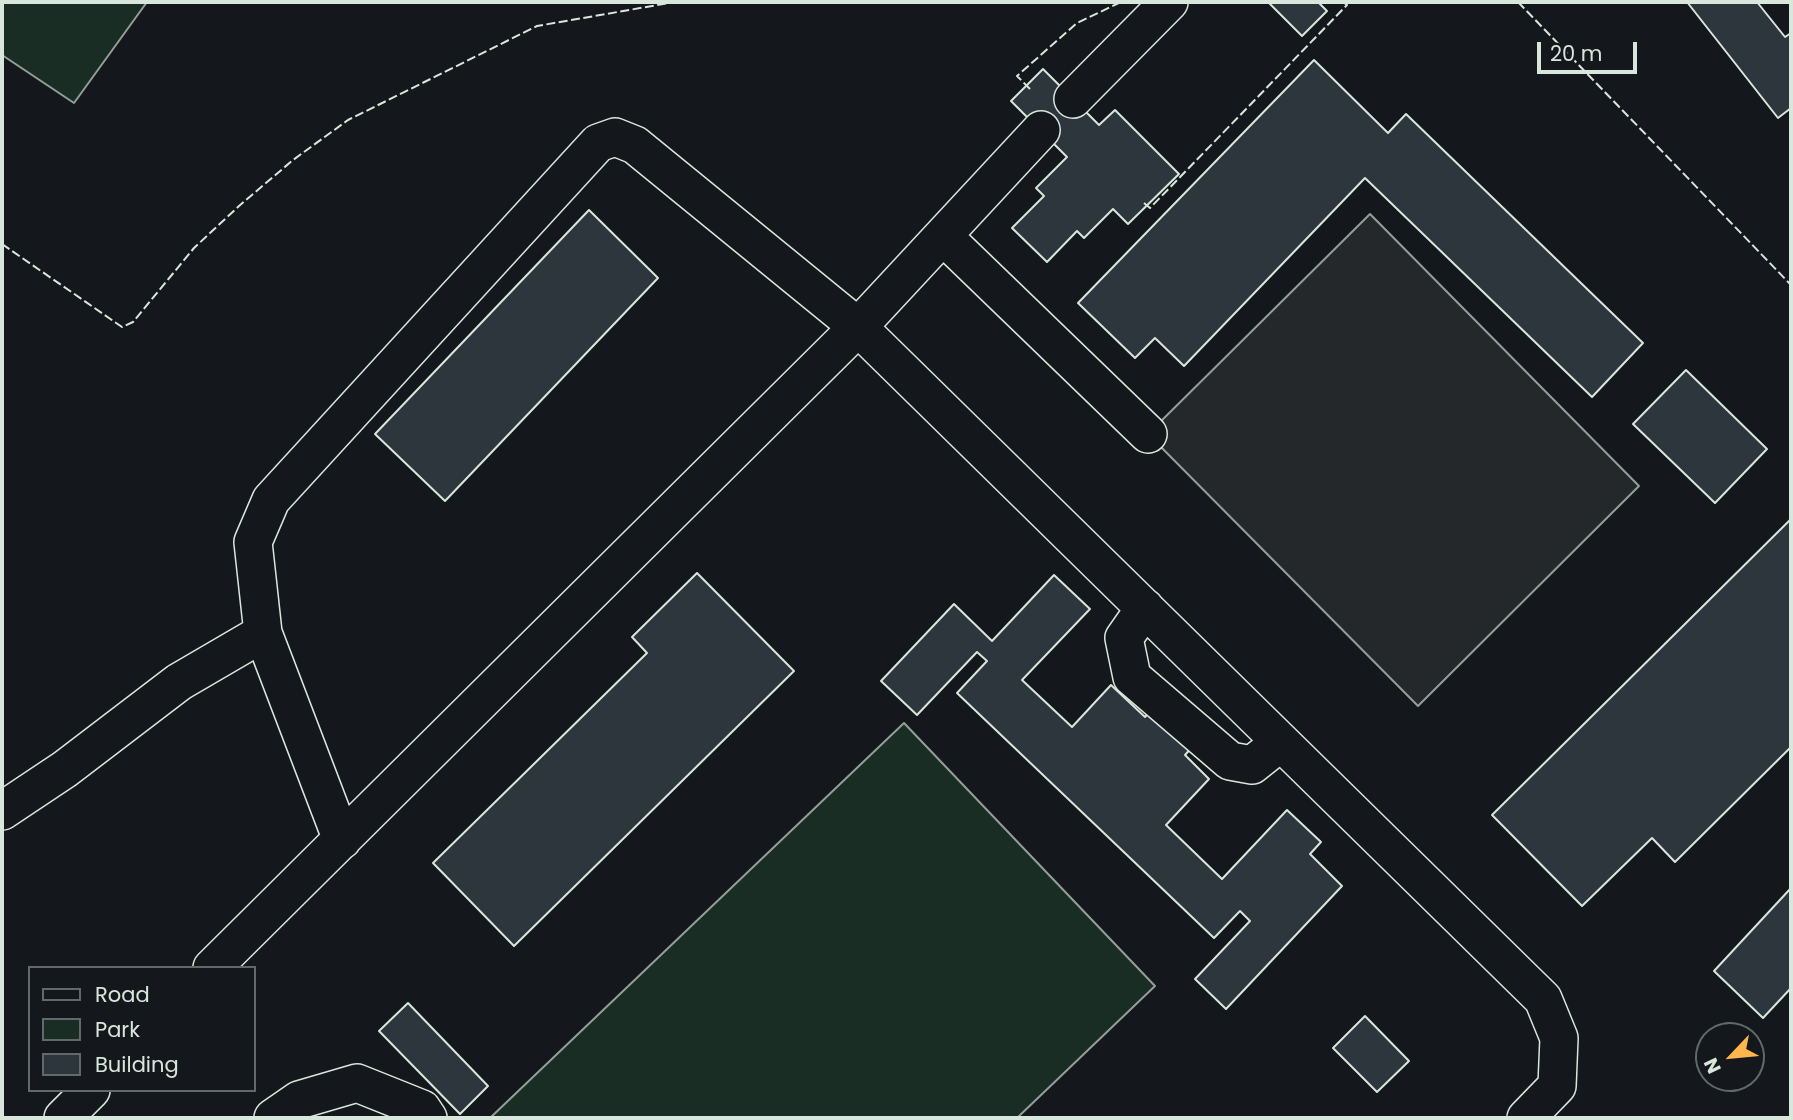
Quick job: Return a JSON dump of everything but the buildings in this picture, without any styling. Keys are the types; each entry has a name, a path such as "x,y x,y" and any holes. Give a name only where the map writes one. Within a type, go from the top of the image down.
{"lane":[{"path":"1073,99 1170,2"},
{"path":"214,966 858,327 1041,130"},
{"path":"342,840 263,633 253,542 271,500 598,143 615,137 635,145 858,327 1543,999 1559,1038 1557,1086 1526,1118"},
{"path":"943,236 1148,434"},
{"path":"1145,608 1124,638 1132,677 1230,761 1252,765 1281,742"},
{"path":"2,811 65,769 179,682 263,633"},
{"path":"273,1118 299,1100 357,1083 422,1109 428,1118"},
{"path":"63,1118 89,1092"}],"green space":[{"path":"2,2 147,2 74,103 2,55"},
{"path":"904,723 1155,986 1017,1118 490,1118"}],"shaded area":[{"path":"1370,214 1639,486 1418,706 1148,434"}],"fence":[{"path":"2,244 122,327 133,322 194,248 239,206 293,160 348,120 537,26 675,2"},
{"path":"1030,89 1017,76 1077,23 1121,2"},
{"path":"1144,203 1150,208 1347,5 1343,2"},
{"path":"1518,2 1791,285"}]}
